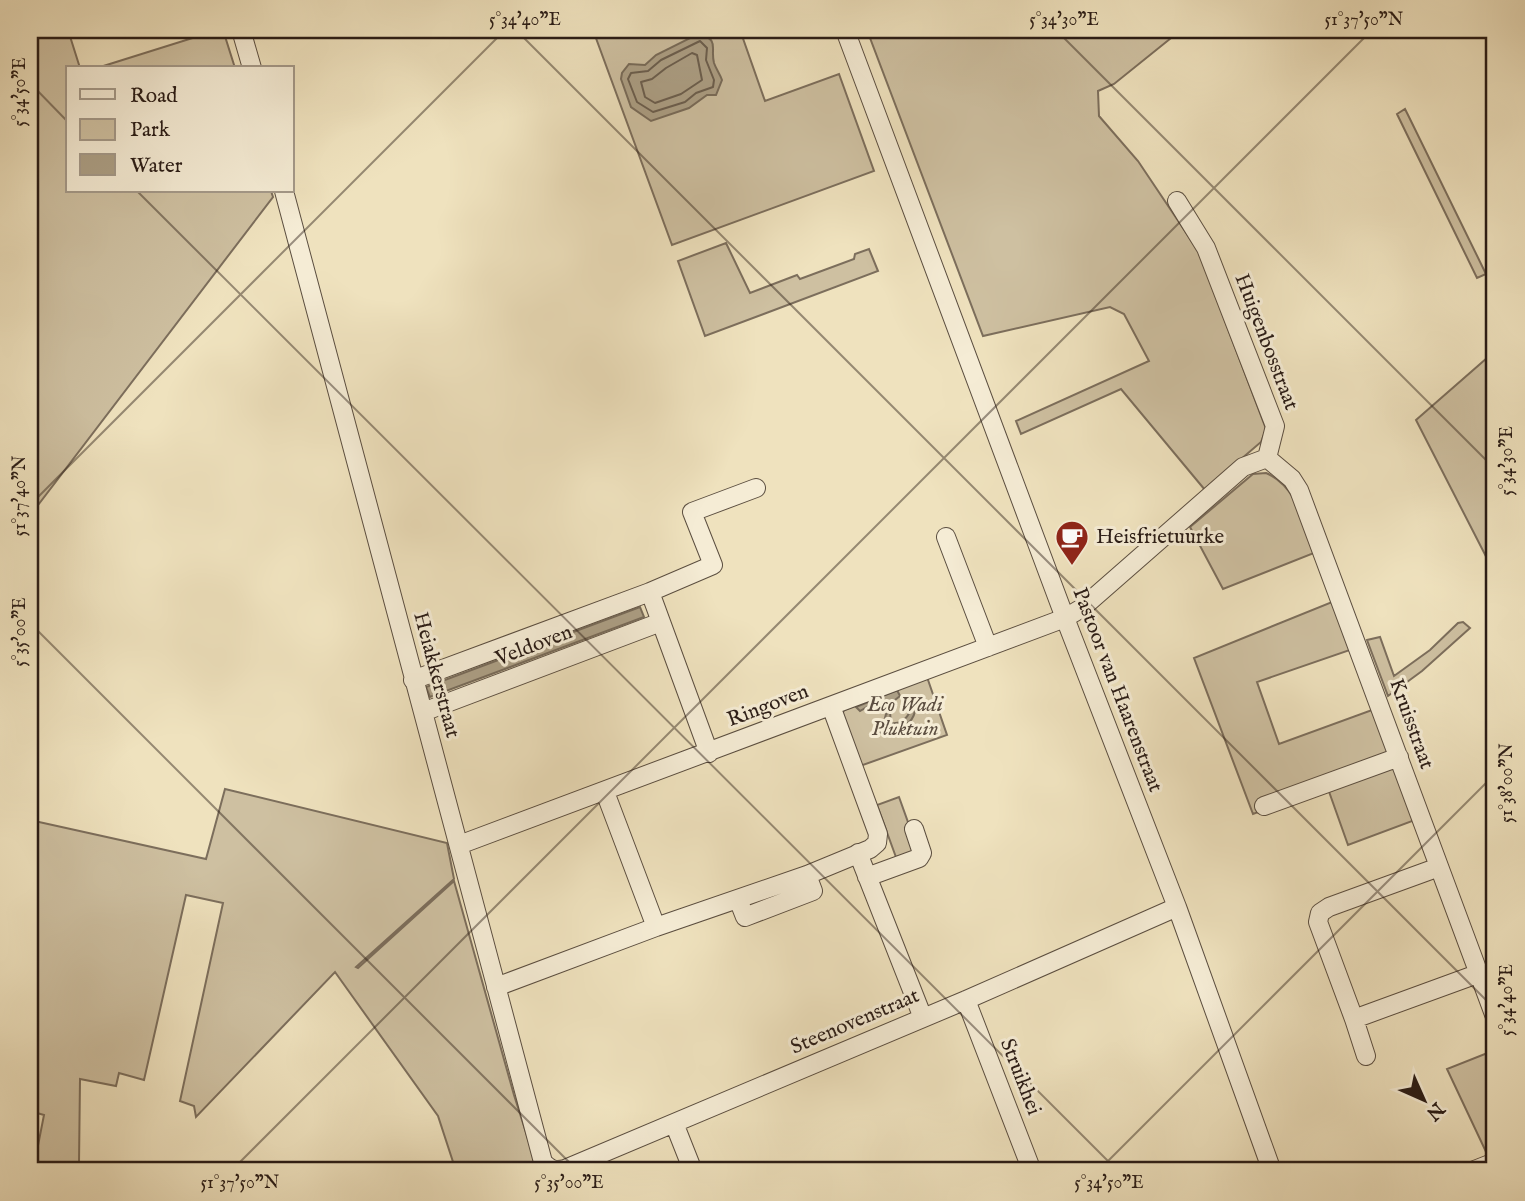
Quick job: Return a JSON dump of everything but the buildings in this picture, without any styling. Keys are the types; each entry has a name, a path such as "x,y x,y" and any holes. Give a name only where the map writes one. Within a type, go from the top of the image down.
{"street":[{"path":"241,30 250,66"},
{"name":"Pastoor van Haarenstraat","path":"845,30 1065,618 1177,907 1272,1171"},
{"name":"Heiakkerstraat","path":"284,192 543,1162 549,1168"},
{"name":"Huigenbosstraat","path":"1177,201 1206,248 1275,426 1268,458"},
{"path":"831,706 1065,618 1082,608 1244,467 1268,458"},
{"name":"Kruisstraat","path":"1268,458 1292,479 1299,490 1495,1017"},
{"name":"Veldoven","path":"413,680 650,592 712,565 692,512 756,488"},
{"path":"946,537 988,647"},
{"path":"650,592 709,753"},
{"name":"Veldoven","path":"423,712 661,622"},
{"name":"Ringoven","path":"459,845 831,706 878,834 877,843 870,849 807,875 656,927 496,987"},
{"path":"1264,806 1399,757"},
{"path":"605,792 656,927"},
{"path":"867,877 919,858 922,853 914,829"},
{"path":"858,853 923,1018"},
{"path":"1366,1056 1318,922 1320,913 1329,907 1439,867"},
{"name":"Steenovenstraat","path":"549,1168 565,1169 966,1000 1177,907"},
{"path":"1354,1019 1480,973"},
{"name":"Struikhei","path":"966,1000 1032,1171"},
{"path":"674,1123 693,1171"},
{"path":"1472,1171 1495,1162"}],"green space":[{"path":"30,30 68,30 79,66 66,66 66,192 271,192 273,197 35,509 30,505"},
{"path":"223,30 234,66 103,66"},
{"path":"593,30 740,30 765,101 839,74 874,171 672,245"},
{"path":"867,30 1181,30 1114,84 1098,91 1099,116 1138,161 1199,252 1266,429 1261,442 1205,490 1121,389 1021,434 1016,421 1149,361 1124,314 1110,307 983,336"},
{"path":"1405,109 1486,274 1477,278 1397,114"},
{"path":"726,243 750,293 797,275 800,279 854,259 855,254 869,249 878,271 705,336 678,261"},
{"path":"1495,351 1495,574 1416,420"},
{"path":"1266,473 1285,487 1298,507 1314,553 1223,589 1190,527 1253,474"},
{"path":"1332,602 1350,650 1257,682 1279,744 1372,710 1415,820 1348,845 1327,786 1253,814 1194,658"},
{"path":"1463,622 1470,628 1422,671 1388,696 1367,640 1380,637 1394,676 1430,650 1458,623"},
{"name":"Eco Wadi Pluktuin","path":"927,677 947,735 860,766 842,715 844,710"},
{"path":"225,789 447,843 454,879 356,967 454,881 514,1095 537,1167 545,1171 456,1171 438,1116 335,972 196,1117 194,1106 180,1101 223,903 186,895 144,1080 119,1073 116,1086 80,1079 77,1171 33,1171 44,1115 30,1111 30,820 206,859"},
{"path":"899,797 909,825 905,828 916,851 897,860 877,805"},
{"path":"1495,1050 1495,1151 1487,1154 1447,1069"}],"water":[{"path":"700,33 710,39 713,45 714,63 722,80 716,95 707,95 689,108 651,121 631,107 621,79 629,64 645,65 656,55"},
{"path":"640,607 644,617 430,697 426,687"},
{"path":"897,690 900,696 888,710 881,709 874,703 860,711 856,707"},
{"path":"914,700 914,714 908,723 885,735 880,733 886,714 890,712 891,723 901,722 907,716"}],"place":[{"name":"Heisfrietuurke","path":"1072,567"}]}
